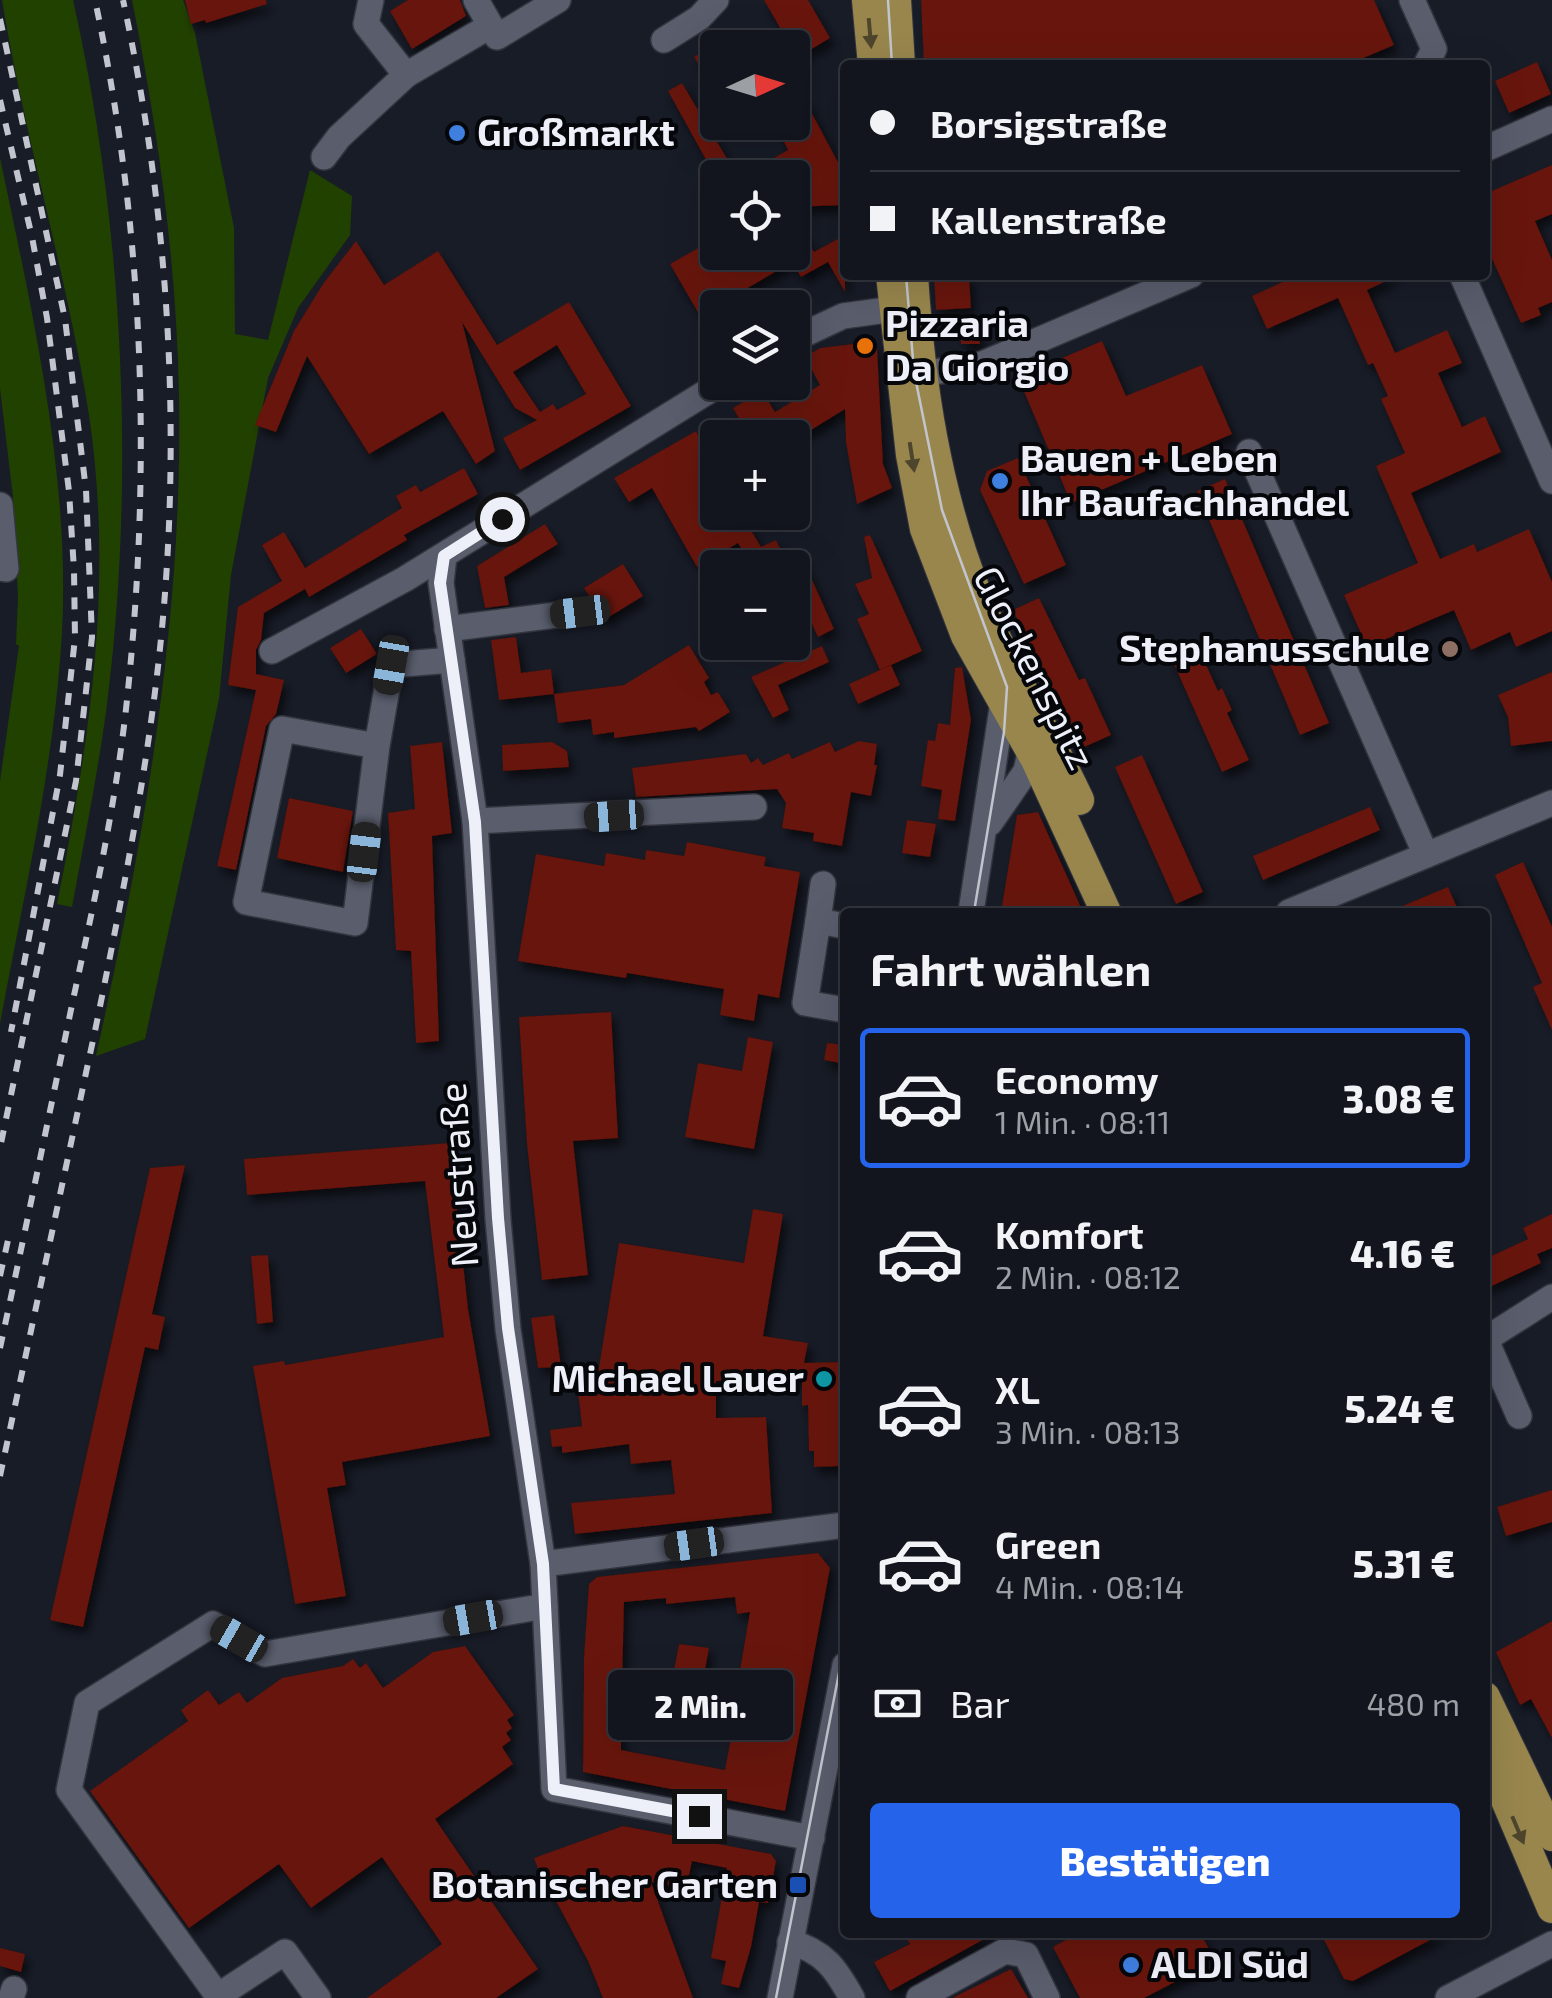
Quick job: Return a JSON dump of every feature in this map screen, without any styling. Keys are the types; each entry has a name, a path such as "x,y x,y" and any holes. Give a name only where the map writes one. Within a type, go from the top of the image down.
{"main road":[{"path":"868,0 873,60"},
{"path":"896,0 900,60"},
{"name":"Glockenspitz","path":"892,280 894,309 910,367"},
{"name":"Glockenspitz","path":"913,280 910,367 925,529 955,612 1068,778 1127,908"},
{"name":"Glockenspitz","path":"1013,695 1032,752 1104,908"},
{"path":"1490,1707 1552,1836"},
{"path":"1490,1763 1552,1908"}],"street":[{"path":"371,0 366,24 406,75"},
{"path":"476,0 497,37 558,0"},
{"path":"664,40 699,18 716,0"},
{"path":"1412,0 1434,49 1428,60"},
{"path":"324,157 339,137 406,75 490,26"},
{"path":"1490,146 1552,119"},
{"path":"910,367 980,365 1179,280"},
{"path":"1464,280 1552,481"},
{"path":"810,332 843,316 894,309"},
{"path":"272,652 444,556 700,396"},
{"path":"1249,452 1426,856"},
{"path":"0,504 6,569 0,568"},
{"name":"Neustraße","path":"444,556 440,583 475,822 501,1257 543,1564 554,1789 812,1838"},
{"path":"447,629 580,612"},
{"path":"377,746 282,729 246,902 355,923 391,665 452,660"},
{"path":"972,908 1013,695"},
{"path":"983,836 1026,771 1032,752"},
{"path":"1299,908 1551,805"},
{"path":"475,822 754,807"},
{"path":"823,884 805,1003 840,1009"},
{"path":"818,922 840,925"},
{"path":"1490,1336 1552,1297"},
{"path":"1490,1347 1519,1416"},
{"path":"543,1564 840,1526"},
{"path":"318,1998 285,1952 218,1996 69,1790 87,1703 213,1624 265,1654 545,1606"},
{"path":"780,1998 840,1691"},
{"path":"790,1942 825,1956 838,1970 852,1998"},
{"path":"1448,1998 1552,1944"},
{"path":"919,1998 1004,1951 1026,1955 1048,1998"}],"green space":[{"path":"2,0 73,0 104,174 114,264 120,354 121,536 102,736 72,907 57,904 95,661 99,600 96,477 80,363"},
{"path":"132,0 183,0 195,33 234,228 235,334 268,340 310,170 352,196 350,235 298,308 268,378 231,575 219,699 145,1039 96,1056 130,893 157,729 179,481 179,398 170,248 158,148"},
{"path":"0,158 47,402 56,464 63,587 51,743 0,1024 0,781 19,646 13,497 0,388"}],"building":[{"path":"185,0 266,0 267,4 191,24"},
{"path":"408,0 460,0 466,16 412,49 390,11"},
{"path":"764,0 808,0 830,38 810,50 810,30 781,30"},
{"path":"921,0 1374,0 1394,45 1359,60 924,60"},
{"path":"1537,62 1551,94 1509,113 1495,81"},
{"path":"682,83 700,113 700,140 716,140 728,160 706,160 668,91"},
{"path":"810,110 840,166 840,205 810,206 810,160 770,160 788,150 783,140 810,140"},
{"path":"1552,165 1552,214 1535,221 1552,260 1552,302 1538,308 1541,315 1521,323 1490,254 1490,192"},
{"path":"840,238 840,280 845,280 845,292 828,262 801,277 797,270 810,270 810,245 814,252"},
{"path":"356,241 384,285 438,251 497,345 569,302 631,406 520,470 503,438 537,420 515,408 462,322 495,451 476,464 443,411 369,454 307,356 276,432 255,425 294,331","holes":["557,345 586,394 557,410 553,404 540,412 513,372"]},
{"path":"700,247 700,270 778,270 747,290 700,290 700,316 670,264"},
{"path":"934,280 969,280 971,308 936,310"},
{"path":"1287,280 1388,280 1367,290 1395,353 1447,330 1462,363 1438,373 1462,427 1485,416 1501,452 1411,493 1440,559 1474,544 1477,552 1529,529 1552,582 1552,631 1516,647 1510,632 1471,650 1454,610 1367,647 1344,595 1418,563 1376,466 1405,453 1381,399 1388,396 1373,363 1368,365 1338,298 1267,329 1252,296"},
{"path":"979,325 980,344 961,344 961,326"},
{"path":"1102,341 1126,396 1202,365 1232,434 1071,503 1018,377"},
{"path":"870,342 877,348 883,464 892,488 857,504 846,442 845,409 810,431 810,420 740,420 733,408 747,400 768,400 775,412 795,400 810,400 810,391 820,385 810,366 810,354 820,348"},
{"path":"696,431 700,439 700,530 751,530 761,547 776,540 781,550 742,550 738,543 726,550 700,550 697,567 652,488 629,502 614,478"},
{"path":"1018,458 1066,565 1024,584 980,490 987,471"},
{"path":"464,468 478,494 404,535 407,540 309,597 305,589 264,613 256,650 256,674 284,680 276,714 266,726 236,870 217,866 256,690 228,685 238,607 282,581 262,545 284,532 305,568 402,508 396,496 416,485 420,492"},
{"path":"1225,479 1329,723 1300,735 1197,491"},
{"path":"545,524 558,544 504,577 509,605 485,608 477,566"},
{"path":"870,535 922,651 880,670 857,619 869,614 855,584 872,578 864,537"},
{"path":"623,564 643,596 604,620 584,588"},
{"path":"810,575 834,629 818,637 810,620"},
{"path":"1039,598 1079,680 1085,678 1111,735 1082,748 1056,691 1051,693 1013,610"},
{"path":"361,629 377,654 346,673 330,648"},
{"path":"516,637 521,673 551,669 554,694 499,700 491,640"},
{"path":"1196,643 1218,691 1222,688 1232,710 1227,713 1249,760 1222,772 1170,655"},
{"path":"689,645 709,678 704,682 711,695 718,692 730,712 699,731 696,727 614,738 614,732 593,735 591,719 558,723 554,694 624,685"},
{"path":"822,646 829,662 778,685 789,710 773,718 751,677 790,660 810,660 810,651"},
{"path":"891,665 900,685 858,704 849,684"},
{"path":"962,667 971,720 955,821 938,819 942,790 921,786 928,740 935,741 938,723 950,725 955,668"},
{"path":"1552,672 1552,741 1511,746 1508,717 1498,695"},
{"path":"859,741 877,744 877,765 871,796 851,792 842,846 813,841 814,833 782,828 786,803 777,789 636,797 632,768 746,754 751,763 758,758 763,765 789,753 792,759 830,742 835,752"},
{"path":"442,742 452,833 432,836 439,1041 416,1043 411,951 396,950 388,813 415,809 410,746"},
{"path":"552,742 567,751 569,767 503,771 502,745"},
{"path":"1142,755 1203,892 1176,904 1115,767"},
{"path":"289,798 353,811 343,872 277,858"},
{"path":"1370,807 1380,830 1263,880 1253,856"},
{"path":"1038,812 1081,908 1002,908 1017,815"},
{"path":"907,820 936,824 930,857 902,853"},
{"path":"687,842 766,857 764,866 800,872 779,998 758,994 754,1021 720,1015 724,989 518,961 536,854 604,866 606,853 645,860 646,850 684,856"},
{"path":"1523,862 1552,927 1552,1030 1533,987 1542,983 1495,875"},
{"path":"1448,887 1457,908 1398,908"},
{"path":"611,1012 618,1138 573,1141 588,1275 542,1280 527,1144 519,1017"},
{"path":"748,1037 773,1042 754,1149 685,1137 698,1063 742,1071"},
{"path":"827,1043 840,1044 840,1063 824,1060"},
{"path":"450,1143 468,1309 490,1436 342,1462 346,1485 327,1488 346,1596 295,1604 253,1366 284,1361 285,1365 444,1337 425,1181 247,1195 244,1159"},
{"path":"185,1165 152,1314 165,1317 158,1350 145,1347 83,1627 50,1620 150,1168"},
{"path":"753,1209 783,1214 763,1336 808,1343 804,1363 839,1362 840,1466 814,1467 814,1451 809,1451 808,1405 802,1406 802,1379 716,1381 716,1418 766,1417 772,1513 575,1534 571,1503 675,1494 671,1460 631,1464 629,1444 562,1453 562,1446 552,1447 550,1430 582,1426 577,1383 597,1380 619,1243 744,1263"},
{"path":"1552,1214 1552,1248 1537,1254 1541,1263 1490,1287 1490,1257 1528,1239 1523,1228"},
{"path":"268,1255 273,1322 257,1324 251,1256"},
{"path":"554,1315 561,1367 538,1368 531,1318"},
{"path":"1552,1490 1552,1522 1506,1536 1497,1507"},
{"path":"818,1553 830,1568 785,1811 583,1772 589,1584 597,1577","holes":["735,1597 737,1614 750,1612 735,1699 763,1704 775,1711 769,1739 732,1732 725,1770 621,1750 621,1708 626,1708 626,1688 622,1688 624,1602 666,1598 666,1604"]},
{"path":"1552,1621 1552,1738 1531,1699 1520,1705 1496,1652"},
{"path":"679,1644 709,1648 701,1692 684,1689 687,1673 674,1670"},
{"path":"465,1646 514,1715 507,1720 512,1728 506,1733 511,1740 502,1747 513,1764 435,1819 538,1969 496,1998 367,1998 442,1944 382,1857 311,1908 279,1864 189,1928 90,1791 188,1721 181,1710 208,1690 219,1705 239,1692 247,1703 282,1678 343,1666 353,1659 360,1668 366,1663 383,1688 433,1652"},
{"path":"623,1826 771,1854 776,1861 768,1903 759,1902 739,1988 721,1984 726,1961 711,1958 727,1868 692,1861 686,1889 651,1882 693,1998 603,1998 534,1858"},
{"path":"986,1938 890,1991 874,1962 910,1944 907,1939"},
{"name":"ALDI Süd","path":"1069,1938 1203,1938 1210,1951 1196,1957 1202,1968 1144,1998 1080,1998 1053,1947"},
{"path":"1323,1938 1434,1938 1353,1981 1344,1979"},
{"path":"0,1948 25,1954 21,1972 0,1966"},
{"path":"1011,1969 1028,1998 953,1998 958,1995"}],"tram line":[{"path":"888,0 892,60"},
{"path":"906,280 914,372 942,510 1007,687 1004,732 975,908"},
{"path":"776,1998 840,1668"}],"railway":[{"path":"0,1348 103,855 126,709 134,620 141,442 134,264 125,176 95,0"},
{"path":"0,1476 128,865 154,702 165,593 171,445 165,295 149,147 123,0"},
{"path":"0,19 65,319 86,490 92,637 76,781 0,1148"},
{"path":"0,100 47,318 69,491 75,638 60,775 11,1032"},
{"path":"0,1276 10,1231"}],"place":[{"name":"Großmarkt","path":"457,133"},
{"name":"Pizzaria Da Giorgio","path":"865,346"},
{"name":"Bauen + Leben Ihr Baufachhandel","path":"1000,481"},
{"name":"Stephanusschule","path":"1450,649"},
{"name":"Michael Lauer","path":"824,1379"},
{"name":"Botanischer Garten","path":"798,1885"},
{"name":"ALDI Süd","path":"1131,1965"}],"route":[{"path":"502,519 444,556 440,583 475,822 498,1218 508,1328 543,1564 554,1789 699,1816"}]}
